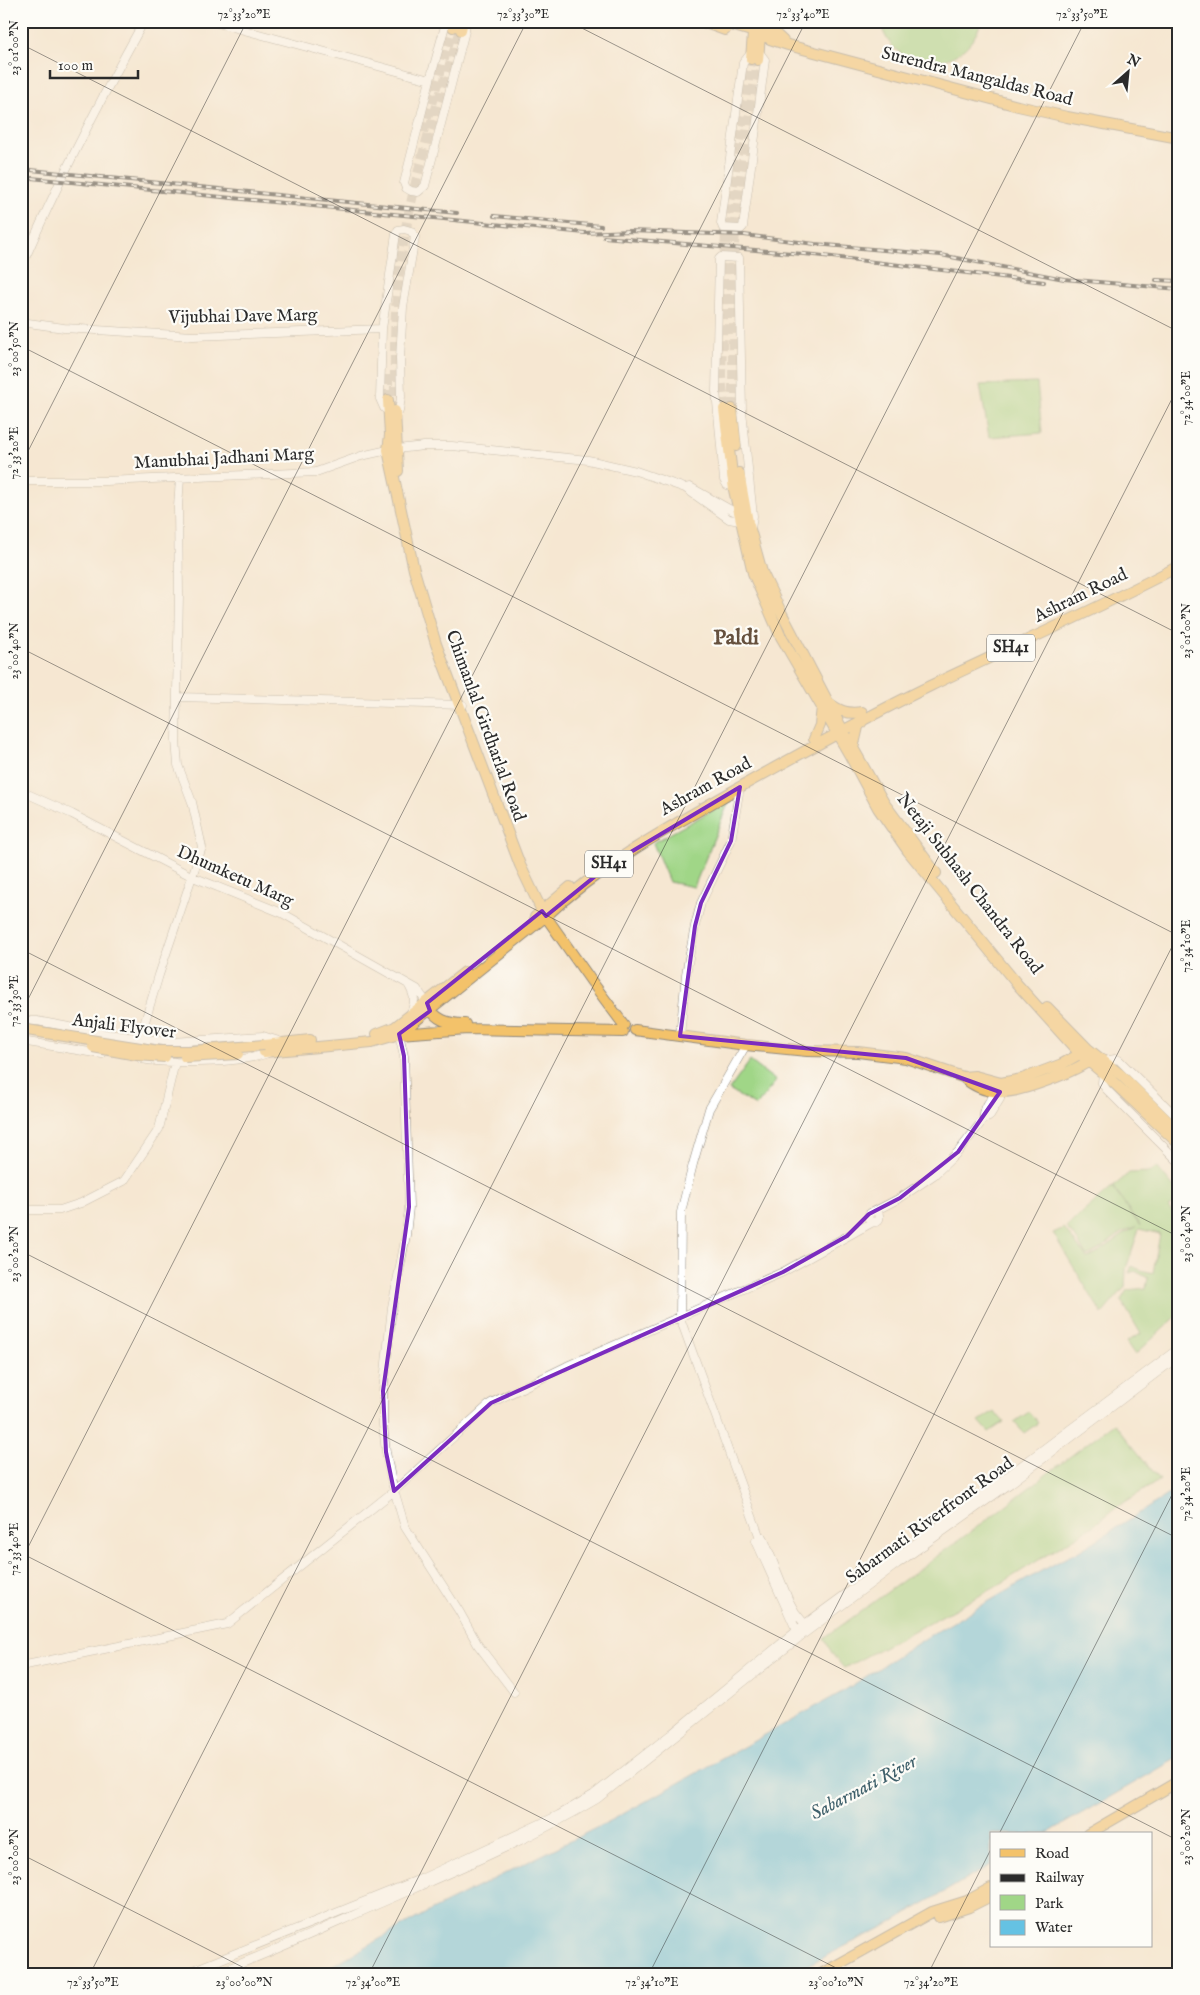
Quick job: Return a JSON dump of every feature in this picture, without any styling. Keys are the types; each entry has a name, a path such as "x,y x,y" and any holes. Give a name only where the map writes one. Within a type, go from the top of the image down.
{"main road":[{"name":"Surendra Mangaldas Road","path":"700,21 759,34"},
{"name":"Surendra Mangaldas Road","path":"718,21 788,45 1018,106 1066,118 1179,138"},
{"path":"755,56 761,21"},
{"path":"767,21 769,28 788,45"},
{"name":"Chimanlal Girdharlal Road","path":"388,400 393,413 394,448 397,466 418,568 461,704 520,865 592,982 627,1027"},
{"path":"728,409 740,477 745,521 734,487 725,420 728,409"},
{"name":"Netaji Subhash Chandra Road","path":"745,521 753,573 770,616 826,705 851,751 878,808 908,851 1017,984 1092,1056 1179,1132"},
{"name":"Ashram Road","path":"267,1049 372,1042 397,1031 621,849 863,715 1179,559"},
{"name":"Ashram Road","path":"863,715 1179,566"},
{"path":"826,705 848,714 863,715 851,751 817,741 826,705"},
{"name":"Ashram Road","path":"547,911 630,850 817,741"},
{"path":"428,1007 443,1021 454,1024 627,1027 680,1036 807,1051 858,1052 906,1058 963,1077 973,1085 1000,1090 1023,1088 1052,1078 1076,1069 1092,1056"},
{"name":"Ashram Road","path":"282,1042 371,1035 397,1031 410,1016 428,1007"},
{"path":"397,1031 627,1027"},
{"name":"Anjali Flyover","path":"21,1029 159,1051 267,1049"},
{"name":"Anjali Flyover","path":"21,1036 158,1057 202,1057 267,1049 282,1042"},
{"name":"Netaji Subhash Chandra Road","path":"1092,1056 1103,1072 1179,1144"},
{"path":"1091,1832 1179,1781"},
{"path":"1104,1832 1179,1788"},
{"path":"821,1974 932,1912 966,1901 990,1889"},
{"path":"832,1974 936,1918 969,1907 990,1896"}],"street":[{"path":"21,268 51,197 119,65 144,21"},
{"path":"210,21 430,80"},
{"path":"458,24 465,31 425,186 418,192 411,191 406,188 404,183 430,80 446,26 458,24"},
{"path":"755,56 765,60 743,227 741,229 723,228 721,223 743,63 755,56"},
{"path":"404,229 411,231 415,237 403,307 399,412 393,413 384,408 380,399 382,329 396,234 398,230 404,229"},
{"path":"734,487 727,485 724,480 716,391 717,282 719,259 721,257 739,258 742,411 753,516 745,521"},
{"name":"Vijubhai Dave Marg","path":"21,322 64,328 193,336 382,329"},
{"name":"Manubhai Jadhani Marg","path":"21,481 180,478 316,472 361,456 394,448 452,446 588,460 636,470 685,488 726,517 745,521"},
{"path":"140,1038 202,847 192,802 178,765 176,740 178,697 178,506 180,478"},
{"path":"178,697 461,704"},
{"path":"680,1036 684,983 695,926 701,903 731,841 740,787"},
{"name":"Dhumketu Marg","path":"21,791 72,814 193,877 282,913 417,989 428,1007"},
{"path":"408,984 414,994 415,1004 410,1016"},
{"path":"21,1021 172,1042 263,1036 282,1042"},
{"path":"30,1042 33,1022"},
{"path":"397,1031 404,1056 409,1207 406,1235 392,1307 383,1391 386,1452 394,1491 405,1527 459,1611 478,1645 514,1692"},
{"path":"21,1041 159,1062 259,1057 267,1049"},
{"path":"746,1044 709,1109 692,1164 681,1212 680,1318 760,1539 800,1633"},
{"path":"1092,1056 1118,1060 1179,1119"},
{"path":"21,1210 60,1210 81,1203 124,1181 159,1129 175,1062"},
{"path":"1103,1072 1102,1083 1106,1089 1179,1162"},
{"path":"21,1666 227,1624 394,1491 491,1402 567,1366 680,1318 740,1289 783,1272 847,1236 871,1220 870,1213 878,1214 934,1174 958,1152 984,1119 983,1113 993,1096 1000,1090"},
{"path":"1159,1367 1179,1348"},
{"path":"1159,1367 1179,1356"},
{"name":"Sabarmati Riverfront Road","path":"800,1633 843,1600 1011,1483 1159,1367"},
{"path":"760,1539 789,1601 807,1627"},
{"path":"184,1974 423,1878 565,1811 607,1785 800,1633"},
{"path":"214,1974 426,1883 576,1812 611,1789 800,1633"}],"highlighted area":[{"path":"740,787 731,841 701,903 695,926 680,1036 906,1058 1000,1092 958,1152 900,1198 869,1214 847,1236 783,1272 491,1403 394,1491 386,1452 383,1391 409,1207 404,1056 399,1034 430,1011 427,1003 542,911 546,916 609,865"}],"green space":[{"path":"880,21 981,21 973,39 961,52 946,59 930,62 914,59 899,52 887,39"},
{"path":"1037,383 1042,433 989,437 980,385"},
{"path":"729,801 694,887 669,882 653,843"},
{"path":"750,1061 776,1081 756,1106 729,1090"},
{"path":"1157,1167 1179,1194 1179,1201 1168,1207 1179,1221 1179,1239 1169,1246 1179,1240 1179,1258 1170,1247 1179,1260 1179,1314 1135,1355 1126,1342 1141,1334 1121,1300 1127,1290 1146,1288 1148,1278 1135,1271 1129,1273 1132,1266 1153,1273 1160,1234 1139,1229 1126,1269 1125,1287 1102,1314 1053,1233 1064,1228 1087,1258 1136,1227 1129,1229 1086,1256 1078,1241 1066,1227 1112,1187 1140,1226 1113,1187 1129,1173 1150,1172"},
{"path":"994,1411 1004,1422 989,1432 979,1421"},
{"path":"1029,1412 1038,1423 1024,1433 1014,1422"},
{"path":"1114,1423 1160,1480 1117,1507 1093,1526 994,1588 844,1668 833,1655 824,1638 984,1522"}],"water":[{"name":"Sabarmati River","path":"1179,1488 1179,1757 1049,1832 990,1832 990,1866 885,1926 790,1974 317,1974 428,1912 614,1819 842,1692 929,1636 1055,1563 1076,1553"}],"tunnel":[{"path":"423,132 453,27"},
{"path":"395,411 396,314 402,249 423,154 461,30"},
{"path":"724,409 721,375 726,231 751,59"},
{"path":"732,409 732,299 735,228 758,60"},
{"path":"388,371 388,400"}],"railway":[{"path":"21,169 457,213"},
{"path":"21,177 585,233 630,231 744,235 815,244 941,255 1064,279 1179,289"},
{"path":"494,216 601,226"},
{"path":"604,237 815,255 1044,282"},
{"path":"1156,280 1179,281"}],"district":[{"name":"Paldi","path":"736,638"}]}
